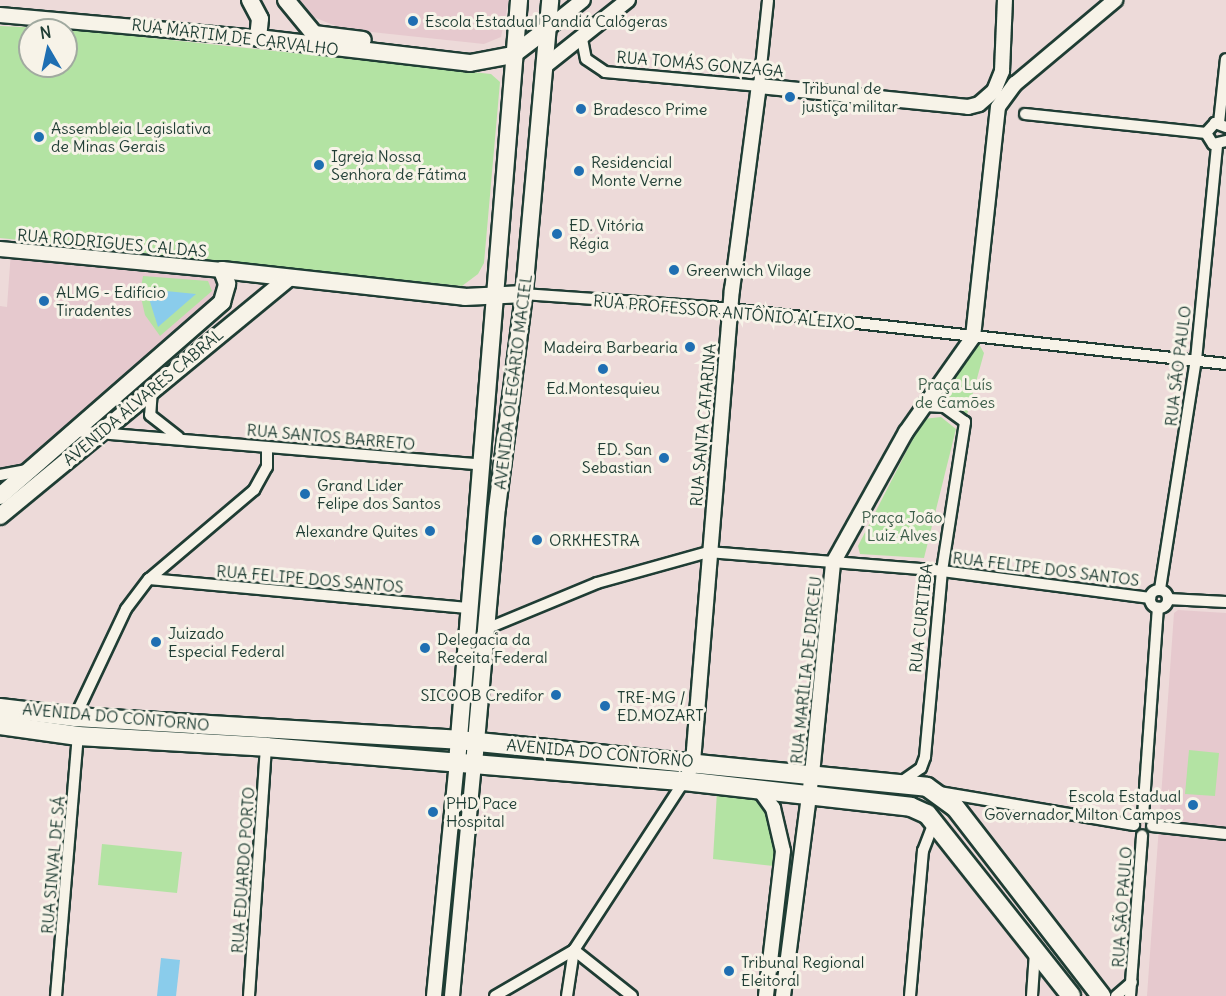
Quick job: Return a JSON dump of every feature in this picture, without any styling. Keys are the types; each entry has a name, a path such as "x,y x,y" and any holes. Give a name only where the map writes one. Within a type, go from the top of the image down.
{"main road":[{"path":"250,0 260,19 258,38"},
{"name":"RUA MARTIM DE CARVALHO","path":"286,0 314,34 451,51 470,63"},
{"name":"AVENIDA OLEGÁRIO MACIEL","path":"465,763 468,608 478,464 519,0"},
{"name":"AVENIDA OLEGÁRIO MACIEL","path":"466,741 486,629 497,508 524,294 550,0"},
{"path":"513,55 547,29"},
{"name":"RUA MARTIM DE CARVALHO","path":"258,38 470,63 513,55"},
{"name":"RUA PROFESSOR ANTÔNIO ALEIXO","path":"222,270 465,297 524,294"},
{"name":"AVENIDA ÁLVARES CABRAL","path":"0,496 222,302 227,284 222,270"},
{"name":"AVENIDA ÁLVARES CABRAL","path":"0,516 152,387 287,279"},
{"path":"478,464 489,471 497,508"},
{"path":"0,698 75,717"},
{"name":"AVENIDA DO CONTORNO","path":"0,708 75,717 466,741 901,782 933,790 955,807 1101,996"},
{"name":"AVENIDA DO CONTORNO","path":"0,725 78,736 266,747 809,793 911,807 934,822 1071,996"},
{"path":"0,735 40,738 78,736"}],"street":[{"path":"547,29 584,0"},
{"path":"545,66 582,39 628,0"},
{"name":"RUA SANTA CATARINA","path":"684,782 693,762 708,552 730,310 768,0"},
{"path":"1005,0 1002,71 1005,79 1015,84"},
{"path":"973,337 998,107 1015,84 1115,0"},
{"name":"RUA MARTIM DE CARVALHO","path":"0,15 258,38"},
{"name":"RUA TOMÁS GONZAGA","path":"582,39 586,59 605,72 968,107 979,105 994,91 1002,71"},
{"path":"1206,132 1212,124 1222,125 1226,59"},
{"path":"1025,114 1206,132"},
{"path":"1206,132 1208,140 1221,143"},
{"name":"RUA SÃO PAULO","path":"1160,590 1196,360 1221,143"},
{"name":"RUA RODRIGUES CALDAS","path":"0,249 222,270"},
{"name":"RUA PROFESSOR ANTÔNIO ALEIXO","path":"524,294 730,310 1226,363"},
{"name":"RUA MARÍLIA DE DIRCEU","path":"783,996 812,774 833,563 925,406 973,337"},
{"path":"152,387 150,415 181,438"},
{"name":"RUA CURITIBA","path":"901,782 921,768 925,757 942,571 965,422 944,407 925,406"},
{"name":"RUA SANTOS BARRETO","path":"74,431 478,464"},
{"path":"75,717 126,609 149,579 254,490 267,467 267,447"},
{"path":"0,475 33,469"},
{"name":"RUA FELIPE DOS SANTOS","path":"486,629 597,583 708,552 942,571 1150,598"},
{"name":"RUA FELIPE DOS SANTOS","path":"149,579 468,608"},
{"path":"1134,825 1143,816 1158,608 1150,598 1160,590 1168,599"},
{"path":"1158,608 1168,599 1226,602"},
{"name":"RUA SINVAL DE SÁ","path":"56,996 78,736"},
{"name":"RUA EDUARDO PORTO","path":"249,996 266,747"},
{"path":"434,996 465,763"},
{"path":"452,996 465,763"},
{"path":"567,996 574,950 684,782"},
{"path":"759,789 773,808 783,851 766,996"},
{"path":"933,790 1134,825 1142,835 1152,826"},
{"path":"1143,816 1152,826 1226,834"},
{"path":"910,996 923,851 934,822"},
{"name":"RUA SÃO PAULO","path":"1130,996 1142,835"},
{"path":"495,996 574,950"},
{"path":"574,950 632,996"},
{"path":"1032,996 1035,952"},
{"name":"RUA SÃO PAULO","path":"1116,996 1132,981"}],"shaded area":[{"name":"Escola Estadual Pandiá Calógeras","path":"298,0 509,0 501,37 484,44 343,29 311,16"},
{"path":"11,251 222,270 226,294 33,469 0,479 0,306 7,307"},
{"name":"Escola Estadual Governador Milton Campos","path":"1178,610 1226,613 1226,996 1147,996 1174,613"}],"green space":[{"path":"0,26 18,27 18,78 78,78 78,30 491,74 500,82 484,263 478,274 462,286 0,238"},
{"path":"143,276 208,281 212,291 160,336 145,315 140,293"},
{"name":"Praça Luís de Camões","path":"975,337 984,353 965,422 930,406"},
{"name":"Praça João Luiz Alves","path":"941,417 956,429 924,558 860,554 858,546 923,419"},
{"path":"1189,750 1219,753 1215,796 1185,794"},
{"path":"717,791 749,793 767,810 782,867 713,859"},
{"path":"102,844 182,852 177,893 98,885"}],"water":[{"path":"146,289 196,294 158,327"},
{"path":"161,958 180,960 176,996 157,996"}],"place":[{"name":"Escola Estadual Pandiá Calógeras","path":"413,21"},
{"name":"Tribunal de justiça militar","path":"790,97"},
{"name":"Bradesco Prime","path":"581,109"},
{"name":"Assembleia Legislativa de Minas Gerais","path":"39,137"},
{"name":"Igreja Nossa Senhora de Fátima","path":"319,165"},
{"name":"Residencial Monte Verne","path":"579,171"},
{"name":"ED. Vitória Régia","path":"557,234"},
{"name":"Greenwich Vilage","path":"674,270"},
{"name":"ALMG - Edifício Tiradentes","path":"44,301"},
{"name":"Madeira Barbearia","path":"690,347"},
{"name":"Ed.Montesquieu","path":"603,369"},
{"name":"ED. San Sebastian","path":"664,458"},
{"name":"Grand Lider Felipe dos Santos","path":"305,494"},
{"name":"Alexandre Quites","path":"430,531"},
{"name":"ORKHESTRA","path":"537,540"},
{"name":"Juizado Especial Federal","path":"156,642"},
{"name":"Delegacia da Receita Federal","path":"425,648"},
{"name":"SICOOB Credifor","path":"556,695"},
{"name":"TRE-MG / ED.MOZART","path":"605,706"},
{"name":"Escola Estadual Governador Milton Campos","path":"1193,805"},
{"name":"PHD Pace Hospital","path":"433,812"},
{"name":"Tribunal Regional Eleitoral","path":"729,971"}]}
